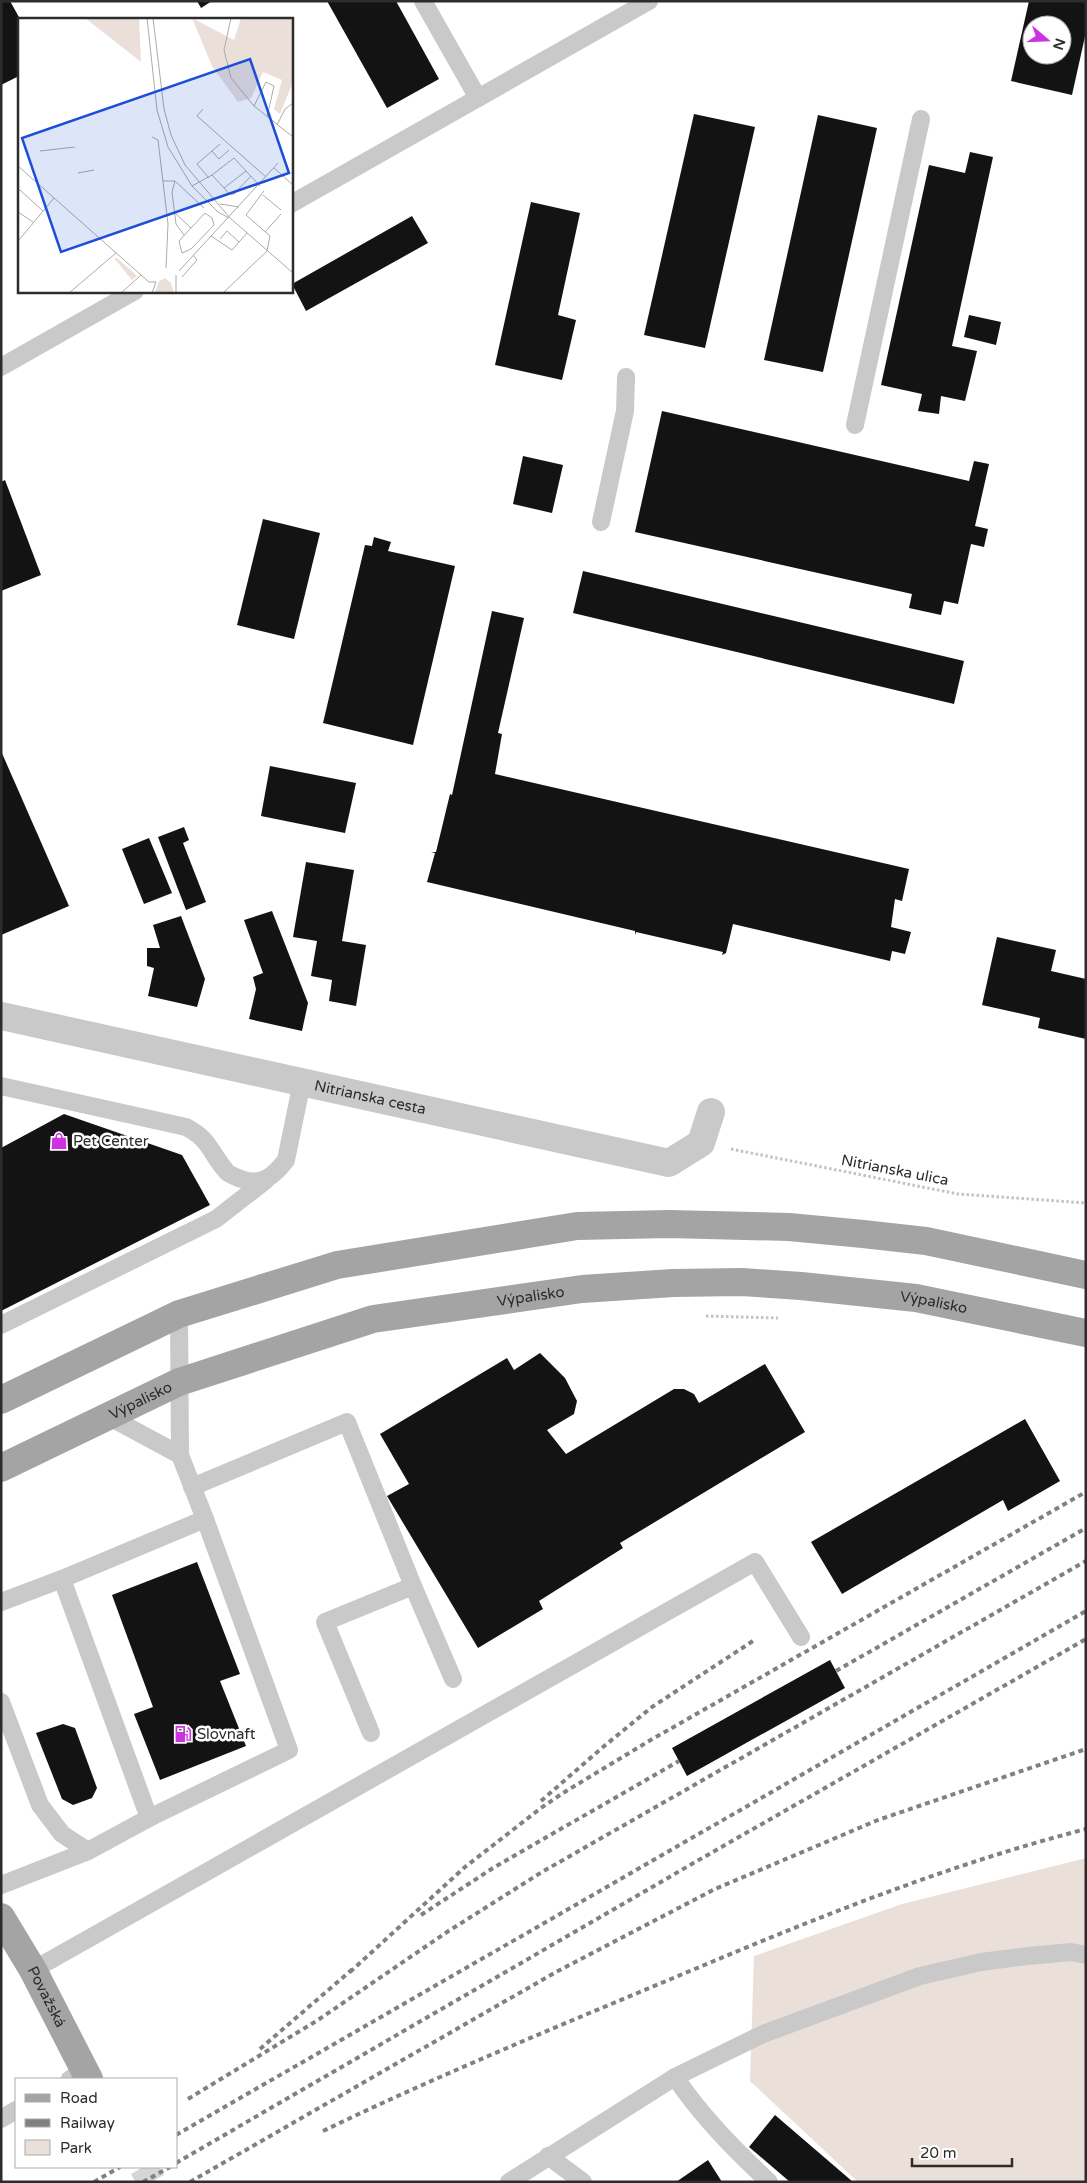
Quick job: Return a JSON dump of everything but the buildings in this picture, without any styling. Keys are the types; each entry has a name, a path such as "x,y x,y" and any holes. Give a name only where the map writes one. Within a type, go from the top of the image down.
{"main road":[{"path":"1,1400 179,1314 337,1265 577,1226 699,1225 789,1227 844,1232 926,1241 1086,1275"},
{"name":"Výpalisko","path":"1,1468 106,1415 179,1382 373,1319 582,1289 673,1283 742,1282 801,1286 916,1298 1086,1333"},
{"name":"Považská","path":"1,1917 33,1970 81,2077"}],"street":[{"name":"Nitrianska cesta","path":"1,1016 670,1164 701,1143"},
{"path":"701,1143 711,1112"}],"lane":[{"path":"423,1 478,98"},
{"path":"292,203 650,1"},
{"path":"855,425 921,119"},
{"path":"1,368 133,292"},
{"path":"601,522 625,411 626,377"},
{"path":"1,1325 216,1219 278,1171 286,1160 302,1082"},
{"path":"1,1086 186,1126 201,1135 228,1173 248,1182 265,1181"},
{"path":"1,1885 88,1851 149,1818 289,1750 180,1455 179,1314"},
{"path":"106,1415 180,1455"},
{"path":"192,1487 348,1422 413,1586 454,1679"},
{"path":"1,1602 62,1579 205,1519"},
{"path":"33,1970 755,1562 801,1637"},
{"path":"62,1579 149,1818"},
{"path":"371,1733 325,1622 413,1586"},
{"path":"1,1702 40,1805 62,1834 88,1851"},
{"path":"509,2182 675,2077 763,2034 920,1976 981,1962 1028,1956 1071,1952 1086,1955"},
{"path":"675,2077 693,2104 717,2132 769,2182"},
{"path":"1,2118 15,2111"},
{"path":"548,2156 584,2182"}],"path":[{"name":"Nitrianska ulica","path":"701,1143 958,1194 1086,1203"},
{"path":"705,1316 783,1318"}],"green space":[{"path":"1086,1858 1086,2182 858,2182 750,2081 754,1956 902,1904"}],"tunnel":[{"path":"144,2168 152,2182"}],"railway":[{"path":"350,1972 465,1867 563,1793 649,1741 1084,1493"},
{"path":"836,1671 1086,1528"},
{"path":"188,2099 318,2020 447,1932 542,1872 1086,1561"},
{"path":"178,2134 1086,1611"},
{"path":"541,1801 652,1707 756,1639"},
{"path":"178,2162 697,1861 1086,1639"},
{"path":"190,2182 556,1972 715,1889 878,1820 1086,1749"},
{"path":"421,1915 493,1868 679,1761"},
{"path":"323,2131 496,2053 824,1916 980,1860 1086,1829"},
{"path":"260,2049 355,1967"},
{"path":"94,2182 118,2168"},
{"path":"143,2182 168,2168"}],"place":[{"name":"Pet Center","path":"59,1141"},
{"name":"Slovnaft","path":"183,1734"}]}
